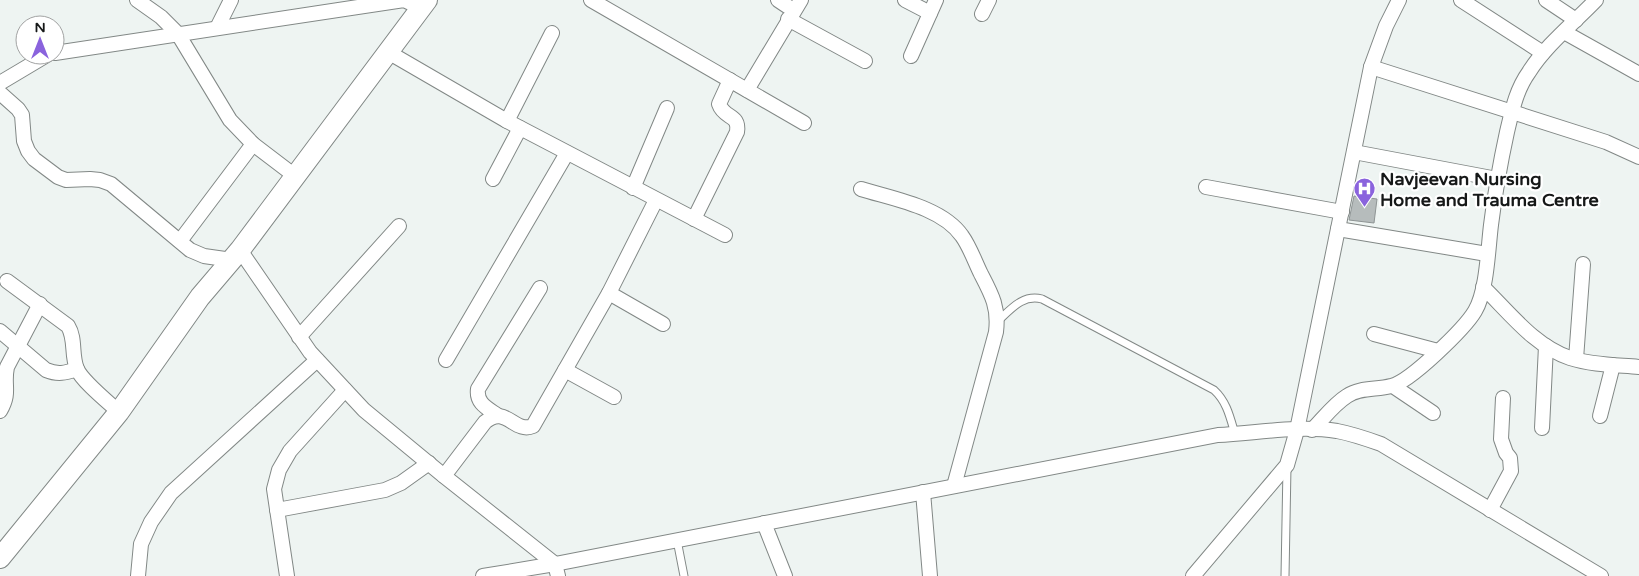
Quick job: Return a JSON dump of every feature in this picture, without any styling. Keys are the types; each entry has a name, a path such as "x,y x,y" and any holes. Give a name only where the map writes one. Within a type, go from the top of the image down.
{"street":[{"path":"137,0 161,17 178,34 230,120 254,144 296,176"},
{"path":"218,28 231,0"},
{"path":"778,0 865,61"},
{"path":"905,0 930,13"},
{"path":"911,56 936,0"},
{"path":"982,14 989,0"},
{"path":"1193,576 1287,464 1297,430 1372,67 1386,26 1399,0"},
{"path":"1461,0 1543,54"},
{"path":"1546,0 1576,20"},
{"path":"1312,430 1348,395 1359,390 1393,386 1403,382 1417,372 1464,325 1475,310 1483,287 1497,179 1512,112 1521,84 1543,54 1596,0"},
{"path":"65,51 218,28 414,2"},
{"path":"0,558 119,412 200,297 236,255 296,176 388,52 414,2"},
{"path":"601,2 804,123"},
{"path":"747,90 794,10"},
{"path":"1564,32 1639,74"},
{"path":"507,122 552,33"},
{"path":"388,52 507,122 725,236"},
{"path":"0,83 31,65"},
{"path":"1372,67 1606,142 1639,157"},
{"path":"694,219 737,132 738,125 736,120 726,114 719,104 730,80"},
{"path":"0,93 22,115 24,141 28,151 34,159 58,177 66,180 100,180 111,184 190,250 204,256 236,255"},
{"path":"633,188 667,108"},
{"path":"493,180 520,128"},
{"path":"180,241 254,144"},
{"path":"1354,152 1497,179"},
{"path":"446,360 567,153"},
{"path":"1206,187 1342,212"},
{"path":"861,189 935,213 948,222 962,236 993,297 998,321 996,332 954,486"},
{"path":"444,476 491,417 505,418 527,429 533,426 609,293 656,200"},
{"path":"299,336 399,226"},
{"path":"1338,229 1487,254"},
{"path":"236,255 317,360 364,410 556,570"},
{"path":"1576,360 1583,264"},
{"path":"7,281 68,326 73,333 77,369 119,412"},
{"path":"1483,287 1539,341 1556,352 1590,363 1639,367"},
{"path":"497,416 481,403 477,396 478,389 540,288"},
{"path":"609,293 663,324"},
{"path":"0,411 7,394 5,375 7,367 40,304"},
{"path":"0,331 46,370 63,373 77,369"},
{"path":"1374,334 1438,351"},
{"path":"1542,428 1546,346"},
{"path":"138,576 141,544 151,522 171,493 317,360"},
{"path":"1600,416 1613,365"},
{"path":"565,370 614,397"},
{"path":"1393,386 1433,414"},
{"path":"287,576 274,489 279,470 290,450 345,390"},
{"path":"1490,510 1512,471 1510,458 1501,439 1503,398"},
{"path":"483,576 556,570 677,540 1218,435 1312,430 1336,431 1360,436 1381,444 1601,576"},
{"path":"278,510 385,490 402,483 429,464"},
{"path":"923,492 930,576"},
{"path":"764,523 786,575"}],"lane":[{"path":"998,321 1026,298 1042,299 1214,390 1222,397 1228,409 1235,434"},
{"path":"1285,576 1287,464"},
{"path":"677,540 684,576"}],"building":[{"path":"1354,196 1377,199 1374,223 1349,220"}],"place":[{"name":"Navjeevan Nursing Home and Trauma Centre","path":"1364,208"}]}
